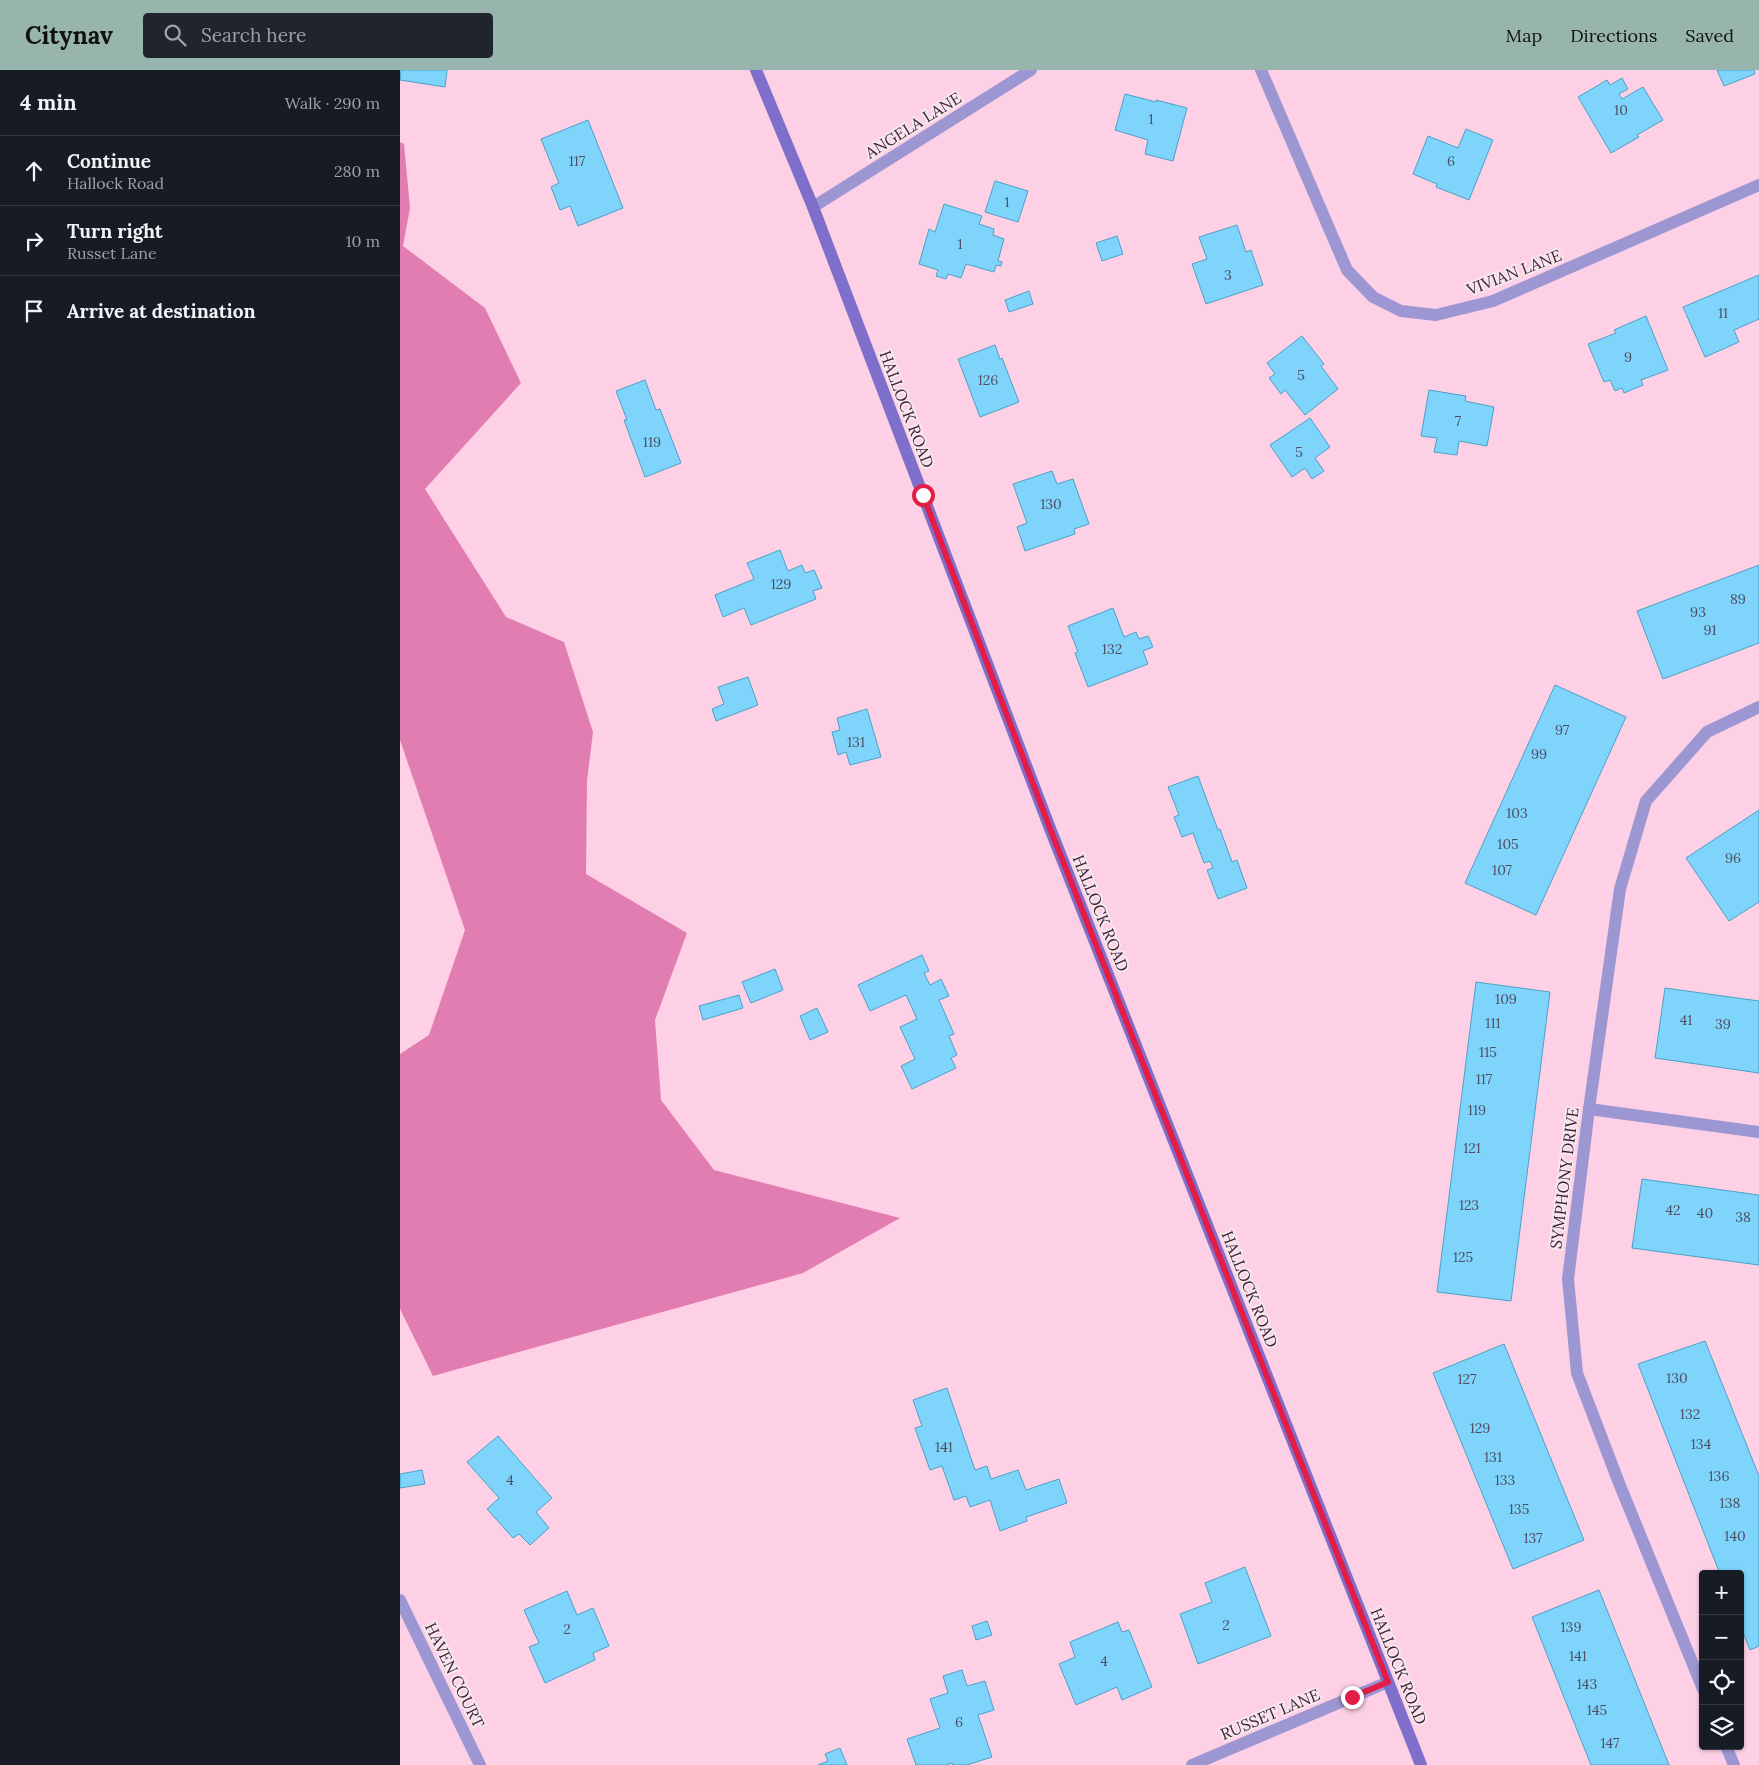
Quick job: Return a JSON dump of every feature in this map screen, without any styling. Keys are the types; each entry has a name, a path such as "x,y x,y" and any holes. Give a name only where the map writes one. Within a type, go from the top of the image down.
{"street":[{"name":"HALLOCK ROAD","path":"756,70 813,207 1020,750 1421,1765"},
{"name":"ANGELA LANE","path":"813,207 1031,70"},
{"name":"VIVIAN LANE","path":"1261,70 1347,270 1373,297 1401,311 1436,315 1493,301 1759,185"},
{"name":"SYMPHONY DRIVE","path":"1699,1679 1618,1483 1577,1373 1568,1279 1589,1109 1620,889 1646,801 1707,732 1759,707"},
{"path":"1589,1109 1759,1132"},
{"name":"HAVEN COURT","path":"400,1600 480,1765"},
{"name":"RUSSET LANE","path":"1192,1765 1388,1682"},
{"path":"1728,1750 1734,1765"}],"shaded area":[{"path":"400,142 404,144 410,208 403,246 485,308 521,383 425,489 506,617 564,642 593,732 587,781 586,874 687,933 655,1020 661,1100 714,1170 900,1218 803,1273 433,1376 400,1309 400,1054 429,1035 465,930 400,740"}],"building":[{"path":"401,70 447,70 445,87 400,80"},
{"path":"1717,70 1754,70 1755,74 1724,86"},
{"path":"1622,78 1628,89 1619,94 1622,99 1643,87 1663,120 1611,153 1578,97 1607,80 1610,85"},
{"path":"1125,94 1187,108 1173,161 1145,154 1148,140 1115,130"},
{"path":"588,120 623,208 578,226 570,206 560,210 551,187 559,183 541,139"},
{"path":"1466,129 1493,140 1469,200 1436,187 1437,184 1413,174 1428,136 1458,148"},
{"path":"995,181 1028,191 1018,222 985,212"},
{"path":"944,204 982,216 979,224 994,229 993,235 1004,239 998,261 1002,262 1001,266 996,265 994,272 966,264 961,278 948,274 946,279 936,276 938,270 919,264 929,229 935,232"},
{"path":"1237,225 1246,252 1251,250 1263,285 1206,304 1192,264 1207,259 1199,237"},
{"path":"1117,236 1123,254 1102,261 1096,243"},
{"path":"1759,275 1759,319 1734,330 1739,342 1705,357 1683,307"},
{"path":"1029,291 1033,304 1009,312 1005,300"},
{"path":"1646,316 1668,370 1641,380 1643,385 1624,393 1622,388 1615,391 1610,380 1604,382 1588,344 1616,333 1614,330"},
{"path":"1302,336 1324,364 1321,366 1338,389 1305,415 1285,390 1281,394 1269,378 1275,374 1267,363"},
{"path":"995,345 1019,402 980,417 958,359"},
{"path":"645,380 656,410 660,409 681,463 645,477 624,420 627,420 616,391"},
{"path":"1429,390 1466,396 1465,401 1494,407 1487,446 1459,441 1457,455 1434,452 1437,438 1421,436"},
{"path":"1310,418 1330,447 1315,458 1324,471 1312,479 1305,468 1292,477 1270,445"},
{"path":"1052,471 1057,484 1073,479 1089,524 1074,529 1075,534 1025,551 1017,527 1027,523 1013,484"},
{"path":"780,550 788,571 802,565 805,573 814,570 822,588 813,591 816,599 751,625 744,608 723,617 715,595 754,579 747,563"},
{"path":"1759,565 1759,643 1663,679 1637,611"},
{"path":"1113,608 1124,637 1136,632 1139,639 1148,636 1153,647 1143,651 1148,664 1088,687 1075,653 1078,652 1068,626"},
{"path":"748,677 758,705 716,721 712,709 724,704 718,687"},
{"path":"1555,685 1626,717 1536,915 1465,883"},
{"path":"867,709 881,757 850,765 846,752 838,755 832,732 840,730 837,718"},
{"path":"1198,776 1232,862 1237,860 1247,888 1218,899 1207,870 1213,868 1210,861 1204,863 1193,833 1182,837 1174,817 1179,815 1168,787"},
{"path":"1759,810 1759,902 1729,921 1686,858"},
{"path":"922,955 929,971 924,973 930,985 941,979 949,996 939,1000 954,1034 949,1036 957,1055 951,1058 956,1068 912,1089 901,1066 915,1059 900,1027 917,1019 906,995 870,1011 858,985"},
{"path":"775,969 783,990 751,1003 742,982"},
{"path":"1476,982 1550,992 1511,1301 1437,1292"},
{"path":"1665,988 1759,1001 1759,1073 1655,1058"},
{"path":"739,995 743,1008 703,1020 699,1006"},
{"path":"817,1008 828,1032 810,1040 800,1016"},
{"path":"1642,1179 1759,1195 1759,1265 1632,1248"},
{"path":"1705,1341 1759,1476 1759,1646 1750,1650 1744,1635 1744,1570 1718,1570 1638,1364"},
{"path":"1504,1344 1584,1540 1513,1569 1433,1373"},
{"path":"947,1388 975,1470 987,1466 991,1479 1018,1470 1026,1490 1059,1479 1067,1503 1026,1517 1027,1521 1000,1531 990,1500 970,1507 966,1496 954,1500 942,1466 930,1470 915,1428 922,1426 913,1400"},
{"path":"498,1436 552,1498 536,1512 549,1528 530,1545 519,1534 513,1538 487,1509 499,1498 467,1462"},
{"path":"422,1470 425,1484 400,1488 400,1474"},
{"path":"1245,1567 1271,1636 1198,1664 1180,1614 1212,1602 1205,1583"},
{"path":"1599,1590 1669,1765 1591,1765 1532,1617"},
{"path":"567,1591 577,1615 593,1608 609,1646 593,1653 595,1660 545,1683 529,1647 539,1643 524,1610"},
{"path":"987,1621 992,1635 976,1640 972,1626"},
{"path":"1118,1622 1122,1632 1129,1630 1152,1687 1122,1700 1117,1687 1076,1705 1059,1664 1075,1657 1070,1642"},
{"path":"962,1670 967,1686 985,1681 994,1710 978,1715 992,1757 967,1765 953,1765 952,1763 946,1765 916,1765 907,1739 940,1728 930,1699 948,1693 943,1676"},
{"path":"840,1748 847,1765 818,1765 828,1761 825,1754"}],"route":[{"path":"923,495 1051,831 1388,1682 1352,1697"}]}
